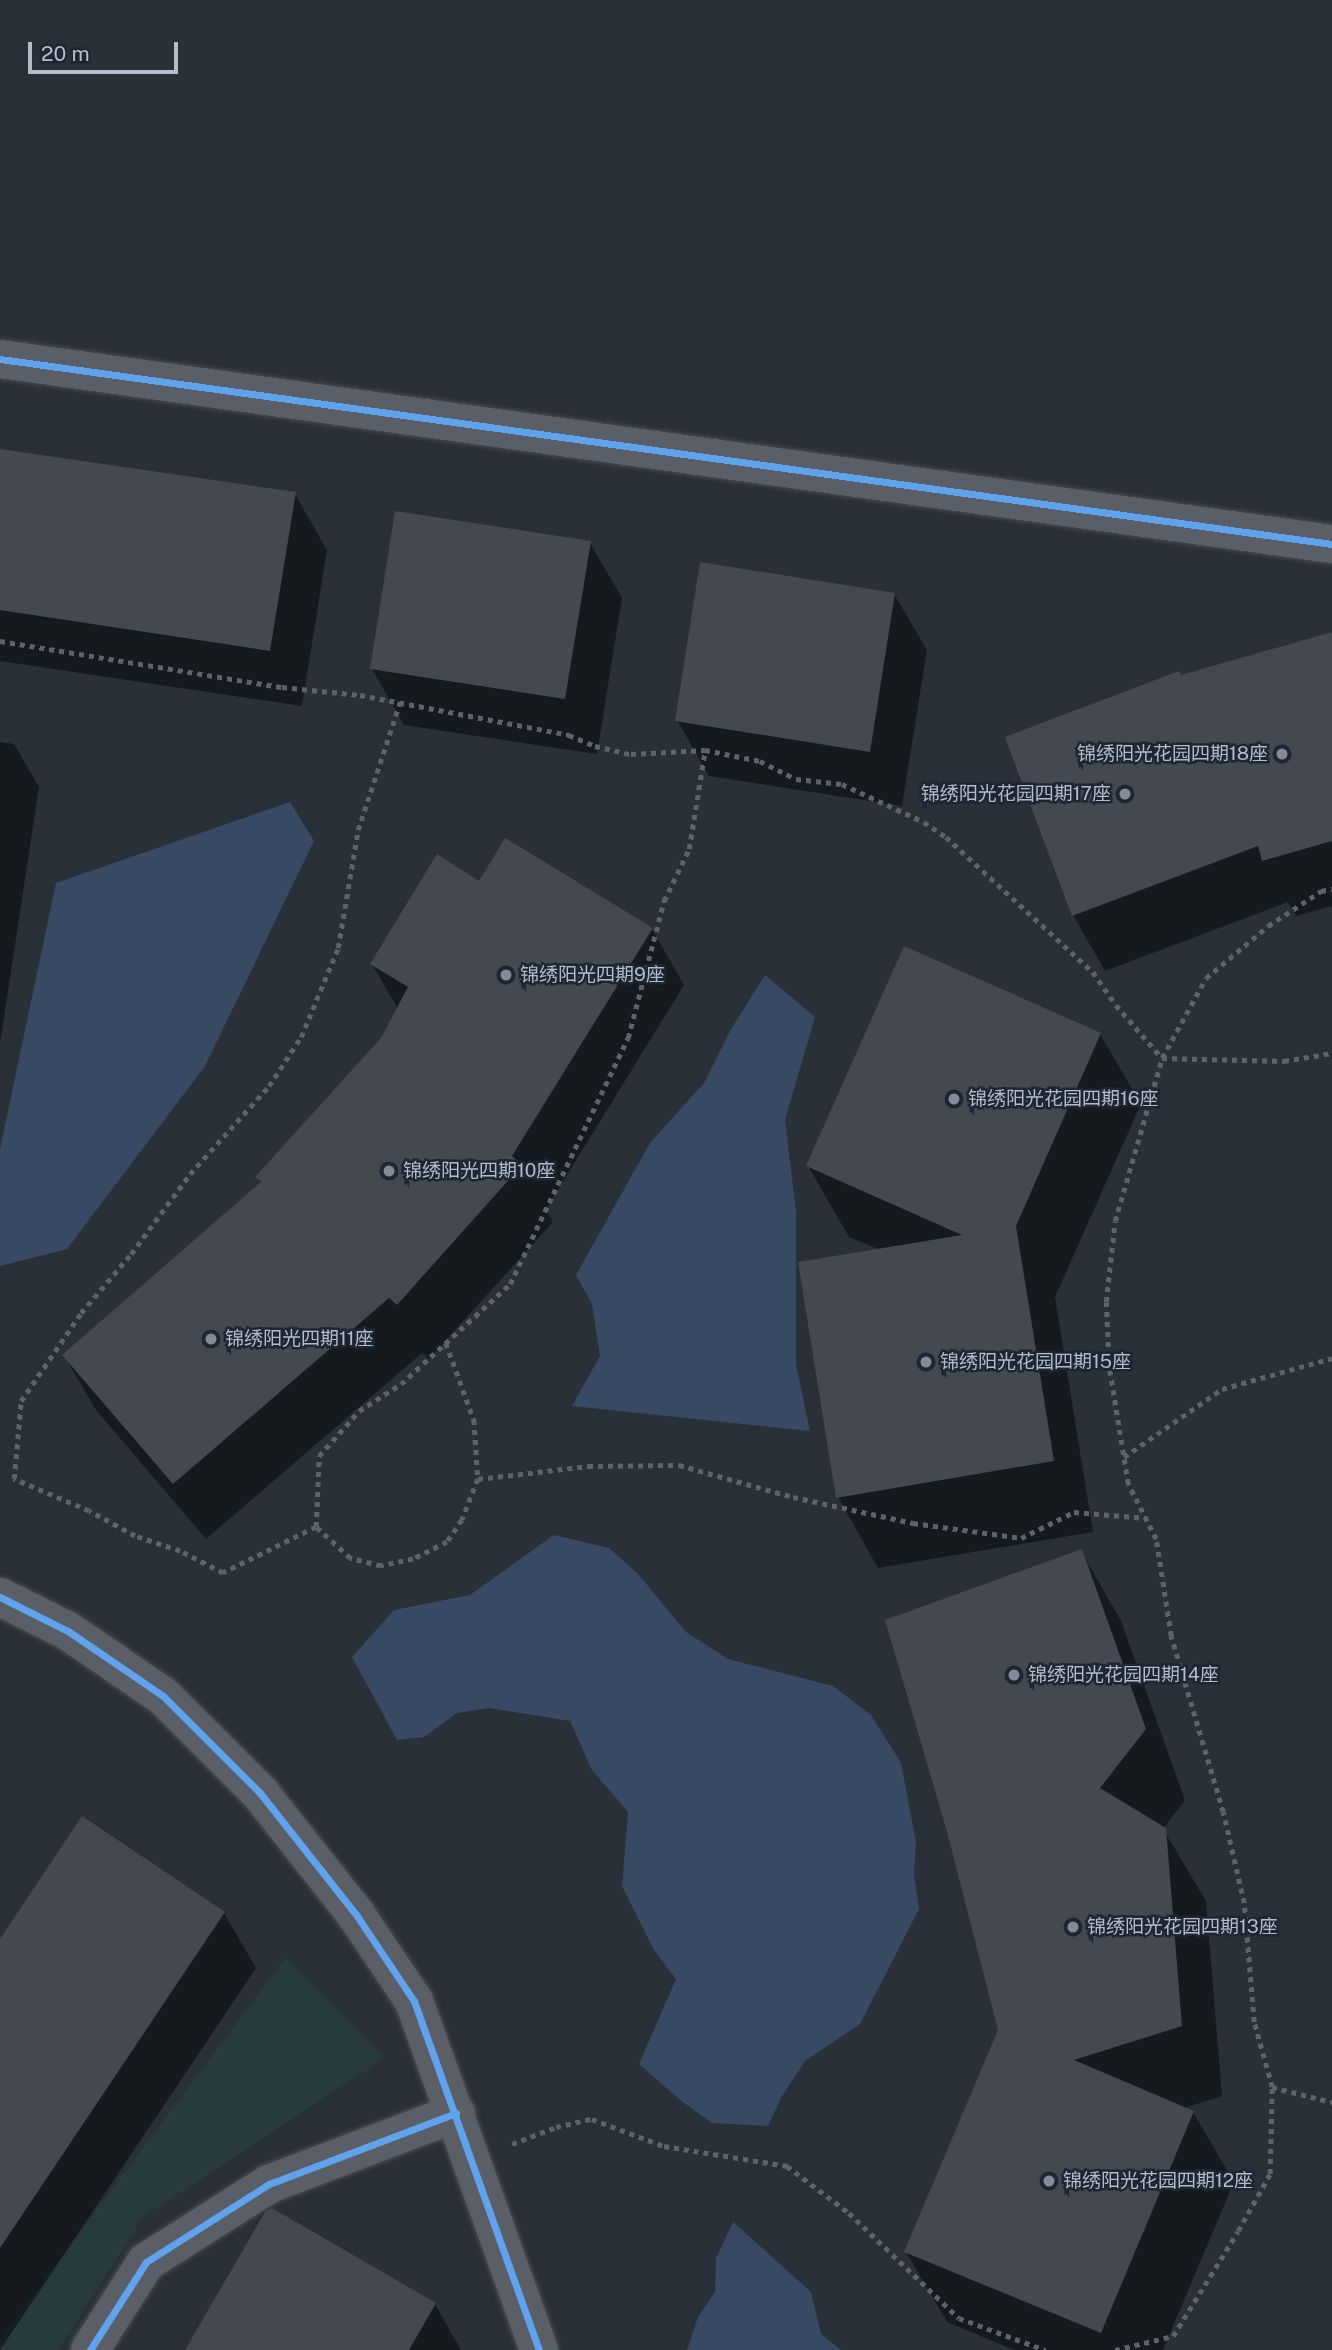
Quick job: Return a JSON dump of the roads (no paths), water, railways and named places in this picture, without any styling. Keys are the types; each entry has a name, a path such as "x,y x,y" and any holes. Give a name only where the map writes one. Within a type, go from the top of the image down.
{"street":[{"path":"0,359 1332,544"},
{"path":"0,1597 68,1631 163,1696 260,1793 344,1898 414,2001 473,2159 539,2350"},
{"path":"90,2350 146,2262 270,2184 456,2113"}],"water":[{"path":"290,802 314,841 205,1066 67,1249 0,1266 0,1149 56,883"},
{"path":"765,975 815,1017 785,1120 796,1211 796,1364 810,1431 572,1406 600,1356 592,1304 576,1275 650,1143 704,1083 730,1031"},
{"path":"554,1535 609,1548 639,1575 686,1632 728,1659 833,1686 871,1715 901,1763 916,1842 914,1874 919,1909 860,2024 805,2061 781,2098 768,2126 712,2123 680,2100 639,2064 676,1979 654,1950 622,1886 628,1812 592,1770 570,1721 489,1708 457,1713 424,1737 397,1740 352,1657 394,1610 470,1595"},
{"path":"733,2222 811,2292 821,2334 841,2350 687,2350 698,2317 715,2292 716,2258"}],"place":[{"name":"锦绣阳光花园四期18座","path":"1282,754"},
{"name":"锦绣阳光花园四期17座","path":"1125,794"},
{"name":"锦绣阳光四期9座","path":"506,975"},
{"name":"锦绣阳光花园四期16座","path":"954,1099"},
{"name":"锦绣阳光四期10座","path":"389,1171"},
{"name":"锦绣阳光四期11座","path":"211,1339"},
{"name":"锦绣阳光花园四期15座","path":"926,1362"},
{"name":"锦绣阳光花园四期14座","path":"1014,1675"},
{"name":"锦绣阳光花园四期13座","path":"1073,1927"},
{"name":"锦绣阳光花园四期12座","path":"1049,2181"}]}
